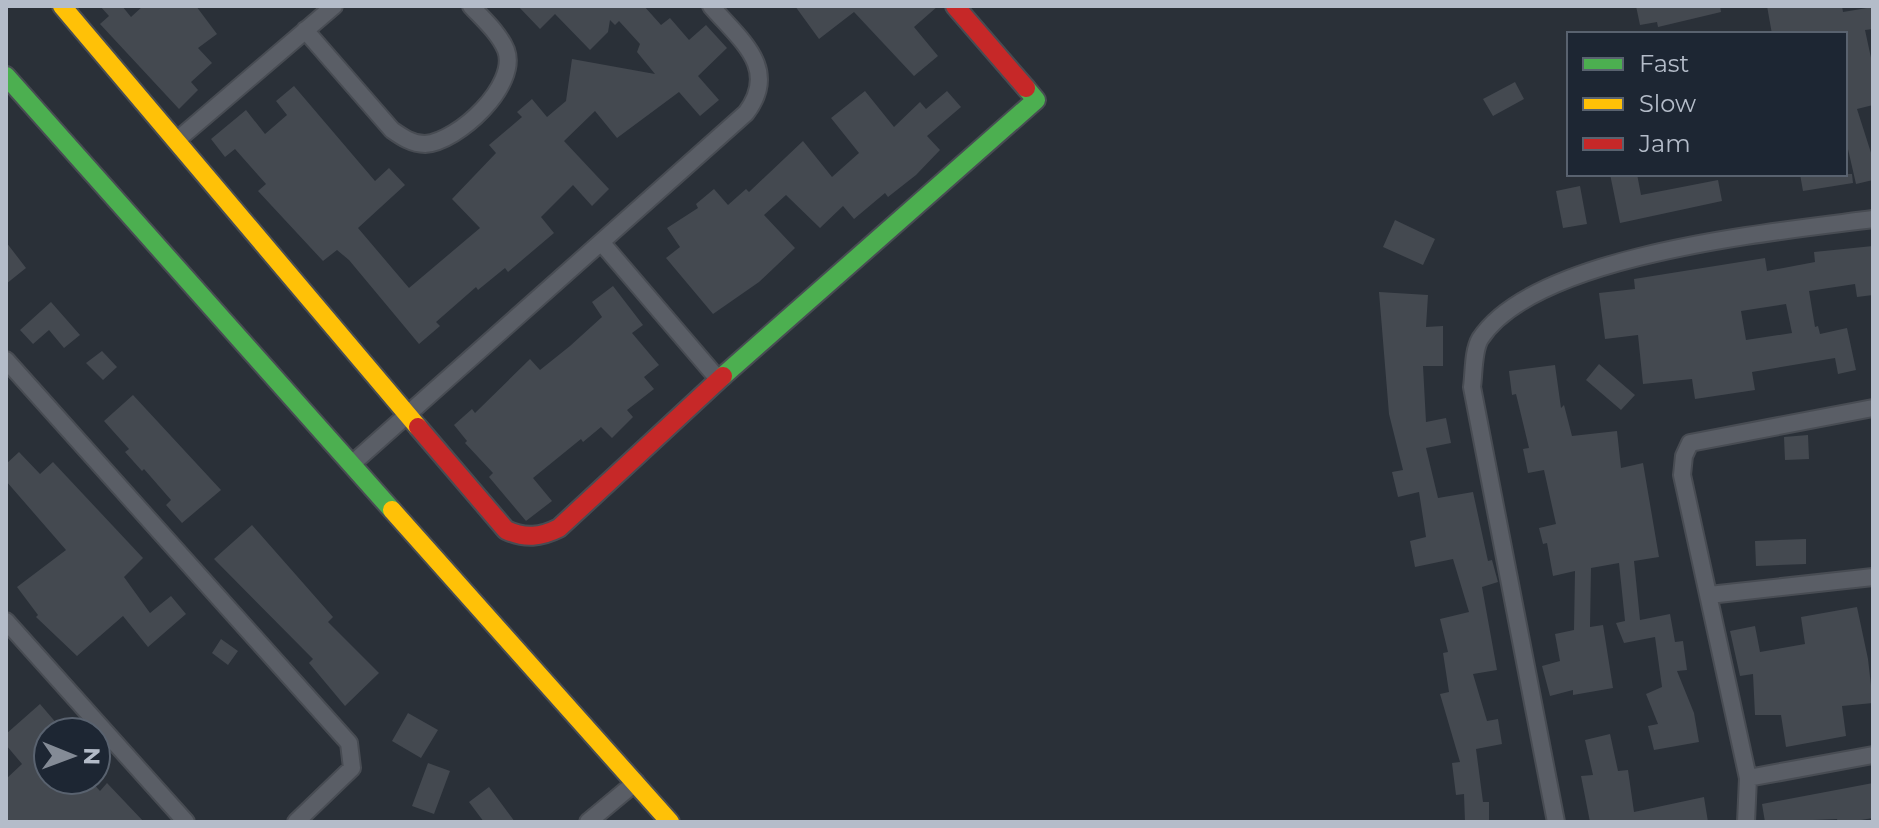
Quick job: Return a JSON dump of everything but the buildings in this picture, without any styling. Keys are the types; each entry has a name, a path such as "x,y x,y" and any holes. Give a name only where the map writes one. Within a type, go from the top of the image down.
{"street":[{"path":"62,6 506,530 518,536 533,537 559,528 719,380 1036,100 955,6"},
{"path":"176,141 334,6"},
{"path":"305,30 392,130 414,142 439,142 494,98 504,84 508,68 506,51 498,36 471,6"},
{"path":"353,463 746,113 756,99 761,83 759,66 711,6"},
{"path":"6,76 670,822"},
{"path":"1556,822 1472,387 1478,342 1504,312 1536,291 1610,263 1873,219"},
{"path":"601,242 719,380"},
{"path":"6,360 349,743 352,768 296,822"},
{"path":"1746,822 1748,778 1682,475 1684,456 1690,443 1873,408"},
{"path":"1709,595 1873,577"},
{"path":"6,621 186,822"},
{"path":"1748,778 1873,755"},
{"path":"588,822 636,782"}],"traffic: fast":[{"path":"6,76 392,510"},
{"path":"723,376 1036,100 1026,88"}],"traffic: slow":[{"path":"62,6 418,427"},
{"path":"392,510 670,822"}],"traffic: jam":[{"path":"955,6 1026,88"},
{"path":"418,427 506,530 526,536 539,535 559,528 723,376"}]}
